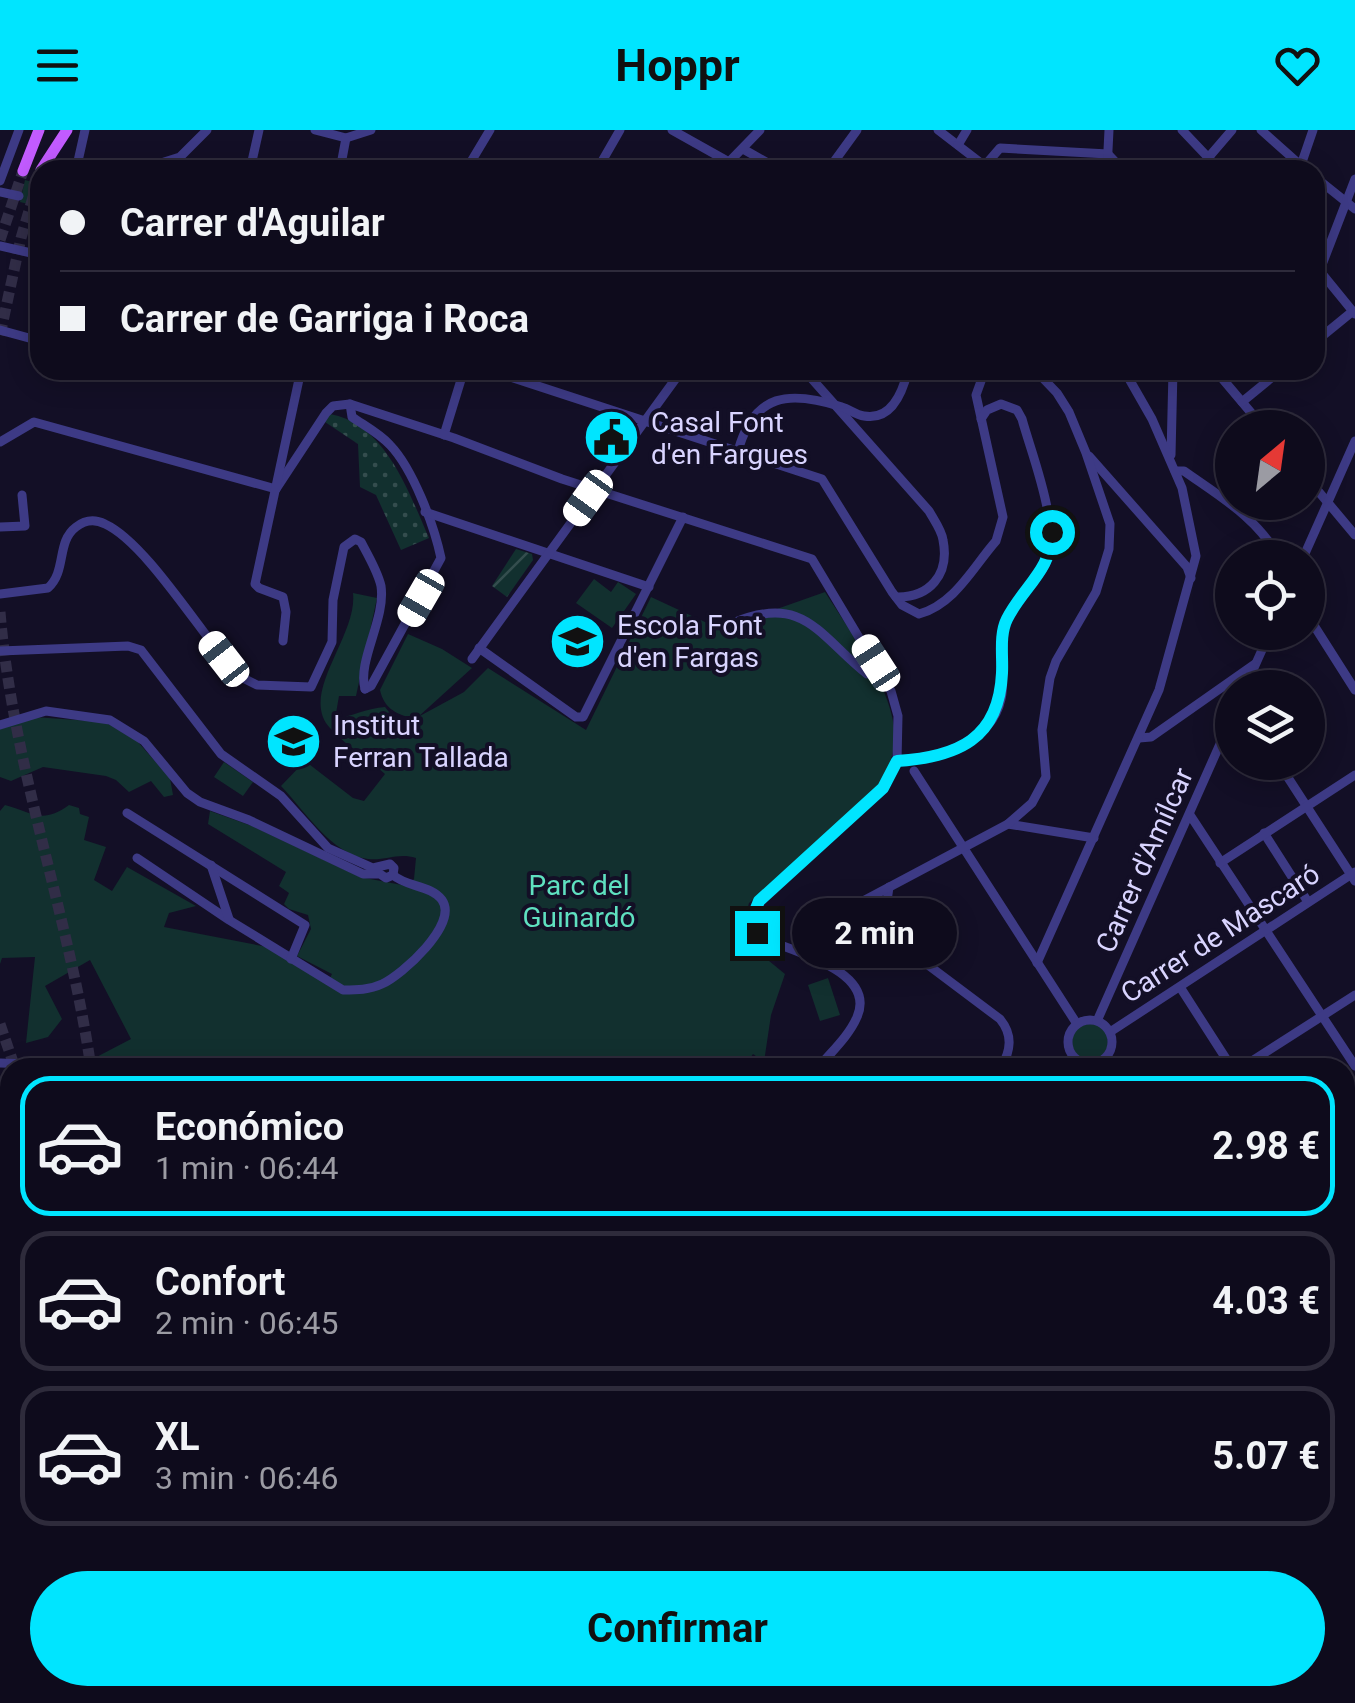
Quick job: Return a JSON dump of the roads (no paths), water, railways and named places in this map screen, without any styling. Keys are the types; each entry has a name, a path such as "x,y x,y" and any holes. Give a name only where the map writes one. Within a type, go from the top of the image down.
{"main road":[{"path":"23,171 39,130"},
{"path":"45,160 66,130"},
{"path":"32,149 48,154"}],"street":[{"path":"0,181 19,130"},
{"path":"78,160 85,130"},
{"path":"170,160 180,157 207,130"},
{"path":"252,160 259,130"},
{"path":"315,130 346,138 371,130"},
{"path":"472,160 490,130"},
{"path":"604,160 620,130"},
{"path":"672,130 725,160"},
{"path":"731,160 760,130"},
{"path":"835,160 857,130"},
{"path":"938,130 975,160"},
{"path":"958,145 967,130"},
{"path":"1108,160 1109,130"},
{"path":"1182,130 1208,158 1232,130"},
{"path":"1261,130 1295,160"},
{"path":"1306,160 1313,130"},
{"path":"342,160 346,138"},
{"path":"991,160 1000,148 1108,154 1113,160"},
{"path":"744,149 763,160"},
{"path":"1325,255 1350,207 1355,178"},
{"path":"1325,186 1350,207"},
{"path":"0,192 19,196"},
{"path":"0,246 30,254"},
{"path":"1325,277 1354,312 1325,334"},
{"path":"0,330 30,338"},
{"path":"282,641 286,612 282,595 255,584 299,380"},
{"path":"444,435 461,380"},
{"path":"520,380 822,479 896,597 909,611 919,614 932,610 952,595 1000,532 1002,517 976,389 980,380"},
{"path":"472,659 675,380"},
{"path":"813,380 929,511 943,539 943,564 936,585 915,598 896,597"},
{"path":"738,451 753,414 767,404 784,398 834,405 864,416 884,412 899,399 905,380"},
{"path":"802,934 1008,824 1032,803 1046,777 1042,730 1050,678 1096,592 1109,549 1110,524 1086,453 1057,393 1045,380"},
{"path":"1038,963 1166,669 1196,556 1189,514 1173,467 1130,380"},
{"path":"1173,380 1173,467"},
{"path":"1223,380 1249,410"},
{"path":"1242,402 1269,380"},
{"path":"897,761 958,748 986,730 1001,701 1003,632 1007,619 1049,558 1052,532 1022,419 1017,410 1001,404 987,410 981,419"},
{"path":"276,490 326,413 333,406 354,405 594,490 810,557 880,668 898,716 897,761 883,788 759,901 753,916 757,933 765,939 848,976 859,991 858,1016 826,1058"},
{"path":"0,594 48,588 58,576 64,545 72,530 86,521 99,522 119,532 140,552 239,676 257,685 311,686 332,642 333,600 344,547 355,539 361,542 380,583 377,622 363,679 365,689 369,689 442,558 401,459 382,438 352,417 354,405"},
{"path":"0,442 34,422 276,490"},
{"path":"1311,540 1355,442"},
{"path":"1086,453 1187,568 1191,581"},
{"path":"1173,467 1247,516 1265,540"},
{"path":"0,527 24,526 22,496"},
{"path":"1325,499 1353,529"},
{"path":"426,512 649,587"},
{"path":"479,648 582,718 683,517"},
{"path":"733,623 768,613 796,615 821,630 867,674 880,668"},
{"path":"1325,643 1355,690"},
{"path":"0,651 98,646 141,650 220,754 281,796 328,848 380,871 386,878 393,875 440,898 446,911 443,926 405,970 374,988 343,990 137,858"},
{"path":"1252,670 1262,650"},
{"path":"1139,738 1151,737 1255,664"},
{"path":"0,725 46,711 110,720 144,741 200,802 249,820 363,874 380,871"},
{"name":"Carrer d'Amílcar","path":"1097,1021 1215,766"},
{"path":"914,771 1078,1024"},
{"path":"1220,863 1355,775"},
{"path":"1290,780 1354,875"},
{"path":"127,813 305,925 291,959"},
{"path":"1190,815 1348,1058"},
{"path":"1008,824 1094,838"},
{"path":"1264,833 1308,902"},
{"path":"211,864 229,920"},
{"name":"Carrer de Mascaró","path":"1110,1032 1354,875"},
{"path":"890,887 884,924 888,935 1000,1019 1010,1042 1004,1058"},
{"path":"1180,987 1226,1058"},
{"path":"1258,1058 1355,996"},
{"path":"1074,1058 1068,1039 1078,1024 1097,1021 1110,1032 1112,1044 1108,1058"}],"tunnel":[{"path":"0,240 23,171"},
{"path":"0,335 30,208"},
{"path":"0,612 17,728 89,1058"},
{"path":"0,1024 12,1058"}],"place":[{"name":"Casal Font d'en Fargues","path":"612,438"},
{"name":"Escola Font d'en Fargas","path":"578,641"},
{"name":"Institut Ferran Tallada","path":"294,741"}],"park label":[{"name":"Parc del Guinardó","path":"579,901"}]}
